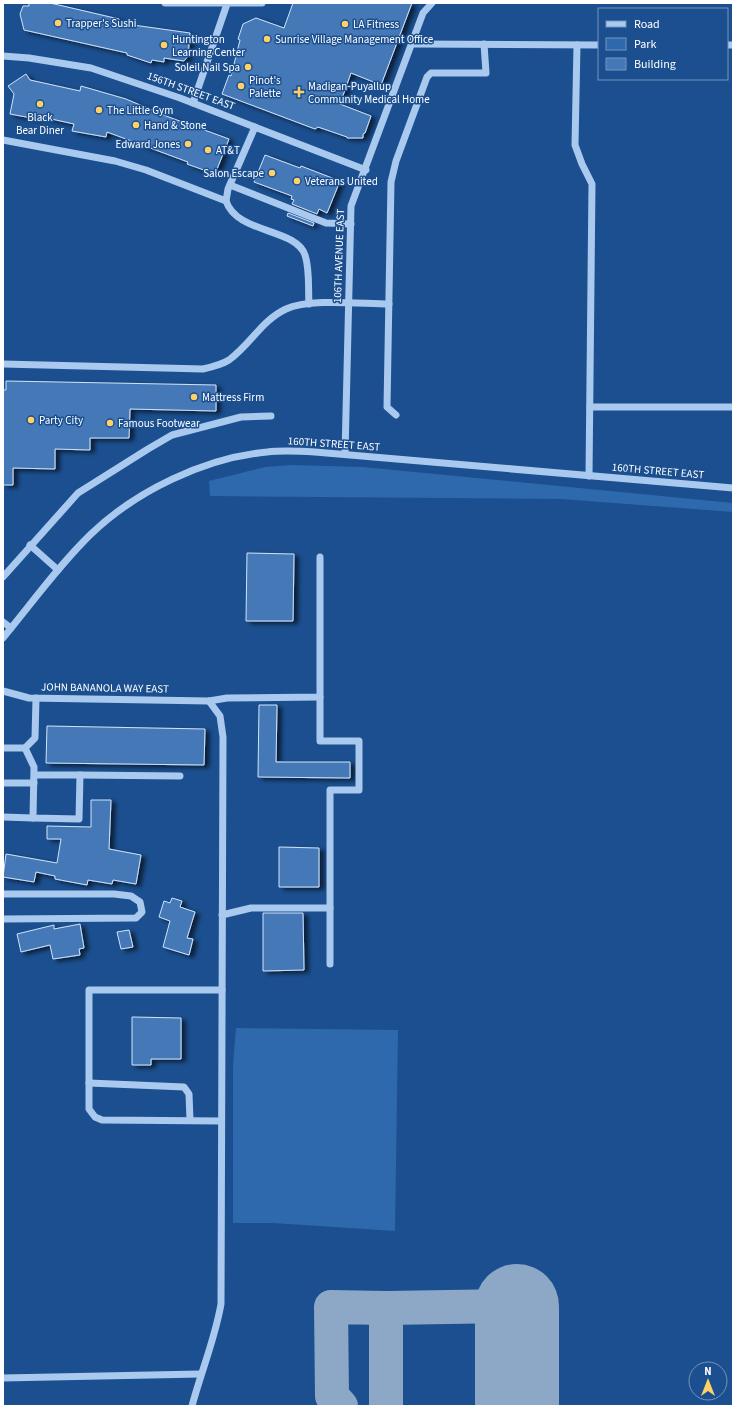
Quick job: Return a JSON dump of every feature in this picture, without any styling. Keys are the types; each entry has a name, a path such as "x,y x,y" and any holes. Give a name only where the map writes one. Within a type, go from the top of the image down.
{"street":[{"path":"165,3 262,3"},
{"name":"106TH AVENUE EAST","path":"345,454 351,206 366,170 423,13 432,3"},
{"path":"193,103 227,4"},
{"path":"412,44 598,45"},
{"path":"396,415 387,407 391,182 396,161 427,77 431,73 486,73 484,44"},
{"path":"577,44 575,145 592,184 589,476"},
{"name":"156TH STREET EAST","path":"3,56 29,58 91,68 193,103 366,170"},
{"path":"226,201 230,185 255,127"},
{"path":"3,140 115,161 146,170 226,201 232,212 242,220 294,242 302,248 306,256 309,304"},
{"path":"230,185 326,223 351,224"},
{"path":"3,364 203,369 217,366 229,360 278,314 287,309 309,304 389,304"},
{"path":"590,407 733,407"},
{"path":"3,577 78,493 148,448 172,435 241,416 271,416"},
{"name":"160TH STREET EAST","path":"3,638 58,570 91,534 115,514 142,494 172,479 239,456 267,452 293,451 345,454 733,488"},
{"path":"30,545 58,570"},
{"path":"320,557 320,741 359,741 359,790 330,790 330,964"},
{"path":"3,622 11,628"},
{"name":"JOHN BANANOLA WAY EAST","path":"3,691 19,696 36,698 209,701 227,698 320,697"},
{"path":"3,748 25,748 35,738 36,698"},
{"path":"192,1406 200,1374 216,1330 221,1304 223,737 220,716 209,701"},
{"path":"25,748 34,767 33,818"},
{"path":"34,775 180,776"},
{"path":"3,817 79,819 80,775"},
{"path":"3,783 34,783"},
{"path":"3,894 114,894 131,896 140,902 142,912 136,918 3,920"},
{"path":"222,914 251,908 330,908"},
{"path":"221,1121 102,1120 95,1117 89,1108 89,990 222,990"},
{"path":"89,1083 184,1087 190,1094 190,1120"},
{"path":"3,1378 200,1374"}],"green space":[{"path":"291,465 363,467 733,503 733,512 561,499 210,496 209,481 265,467"},
{"path":"236,1028 398,1030 395,1231 273,1223 233,1223 233,1065"}],"building":[{"path":"29,3 50,3 119,19 119,23 190,33 188,56 184,61 164,58 164,62 152,60 151,63 127,55 127,53 24,30 20,14 23,6 29,6"},
{"path":"293,3 412,3 381,85 351,73 340,104 371,116 365,133 363,134 363,138 347,138 318,127 315,129 222,94 229,75 231,76 240,40 238,39 243,24 256,18 284,28"},
{"path":"26,74 30,80 80,91 81,86 126,99 166,116 229,139 215,174 187,164 188,162 107,132 106,137 72,131 74,124 38,116 37,119 10,114 14,94 8,86"},
{"path":"265,155 300,168 301,166 340,181 327,213 319,209 317,214 292,204 294,200 291,199 292,196 254,182"},
{"path":"288,213 314,223 313,226 287,216"},
{"path":"6,381 216,385 216,411 130,409 129,438 90,438 90,450 55,449 55,469 13,468 13,485 3,485 3,390 6,390"},
{"path":"247,553 294,554 293,621 246,621"},
{"path":"259,705 277,705 276,762 350,762 350,778 258,777"},
{"path":"47,726 205,729 204,765 46,763"},
{"path":"91,800 111,800 109,849 141,855 136,884 113,880 112,884 88,880 87,885 55,879 55,876 36,872 34,882 3,877 6,854 57,863 61,839 47,839 47,826 91,827"},
{"path":"279,847 319,848 319,887 279,887"},
{"path":"172,898 182,901 180,907 195,912 187,938 193,939 189,955 163,947 170,921 159,917 164,901 170,903"},
{"path":"263,913 303,913 304,970 263,971"},
{"path":"80,924 84,948 79,949 80,955 53,959 50,945 21,952 17,934 54,925 54,929"},
{"path":"129,930 133,947 121,949 117,932"},
{"path":"132,1017 181,1018 181,1059 151,1059 151,1065 132,1065"}],"taxiway":[{"path":"386,1406 386,1308 517,1306"},
{"path":"341,1406 332,1396 331,1307 386,1308"}],"runway":[{"path":"517,1306 517,1406"}],"place":[{"name":"Trapper's Sushi","path":"58,23"},
{"name":"LA Fitness","path":"345,24"},
{"name":"Sunrise Village Management Office","path":"267,39"},
{"name":"Huntington Learning Center","path":"164,45"},
{"name":"Soleil Nail Spa","path":"248,67"},
{"name":"Pinot's Palette","path":"241,86"},
{"name":"Madigan-Puyallup Community Medical Home","path":"299,92"},
{"name":"Black Bear Diner","path":"40,104"},
{"name":"The Little Gym","path":"99,110"},
{"name":"Hand & Stone","path":"136,125"},
{"name":"Edward Jones","path":"188,144"},
{"name":"AT&T","path":"208,150"},
{"name":"Salon Escape","path":"272,173"},
{"name":"Veterans United","path":"297,181"},
{"name":"Mattress Firm","path":"194,397"},
{"name":"Party City","path":"31,420"},
{"name":"Famous Footwear","path":"110,423"}]}
